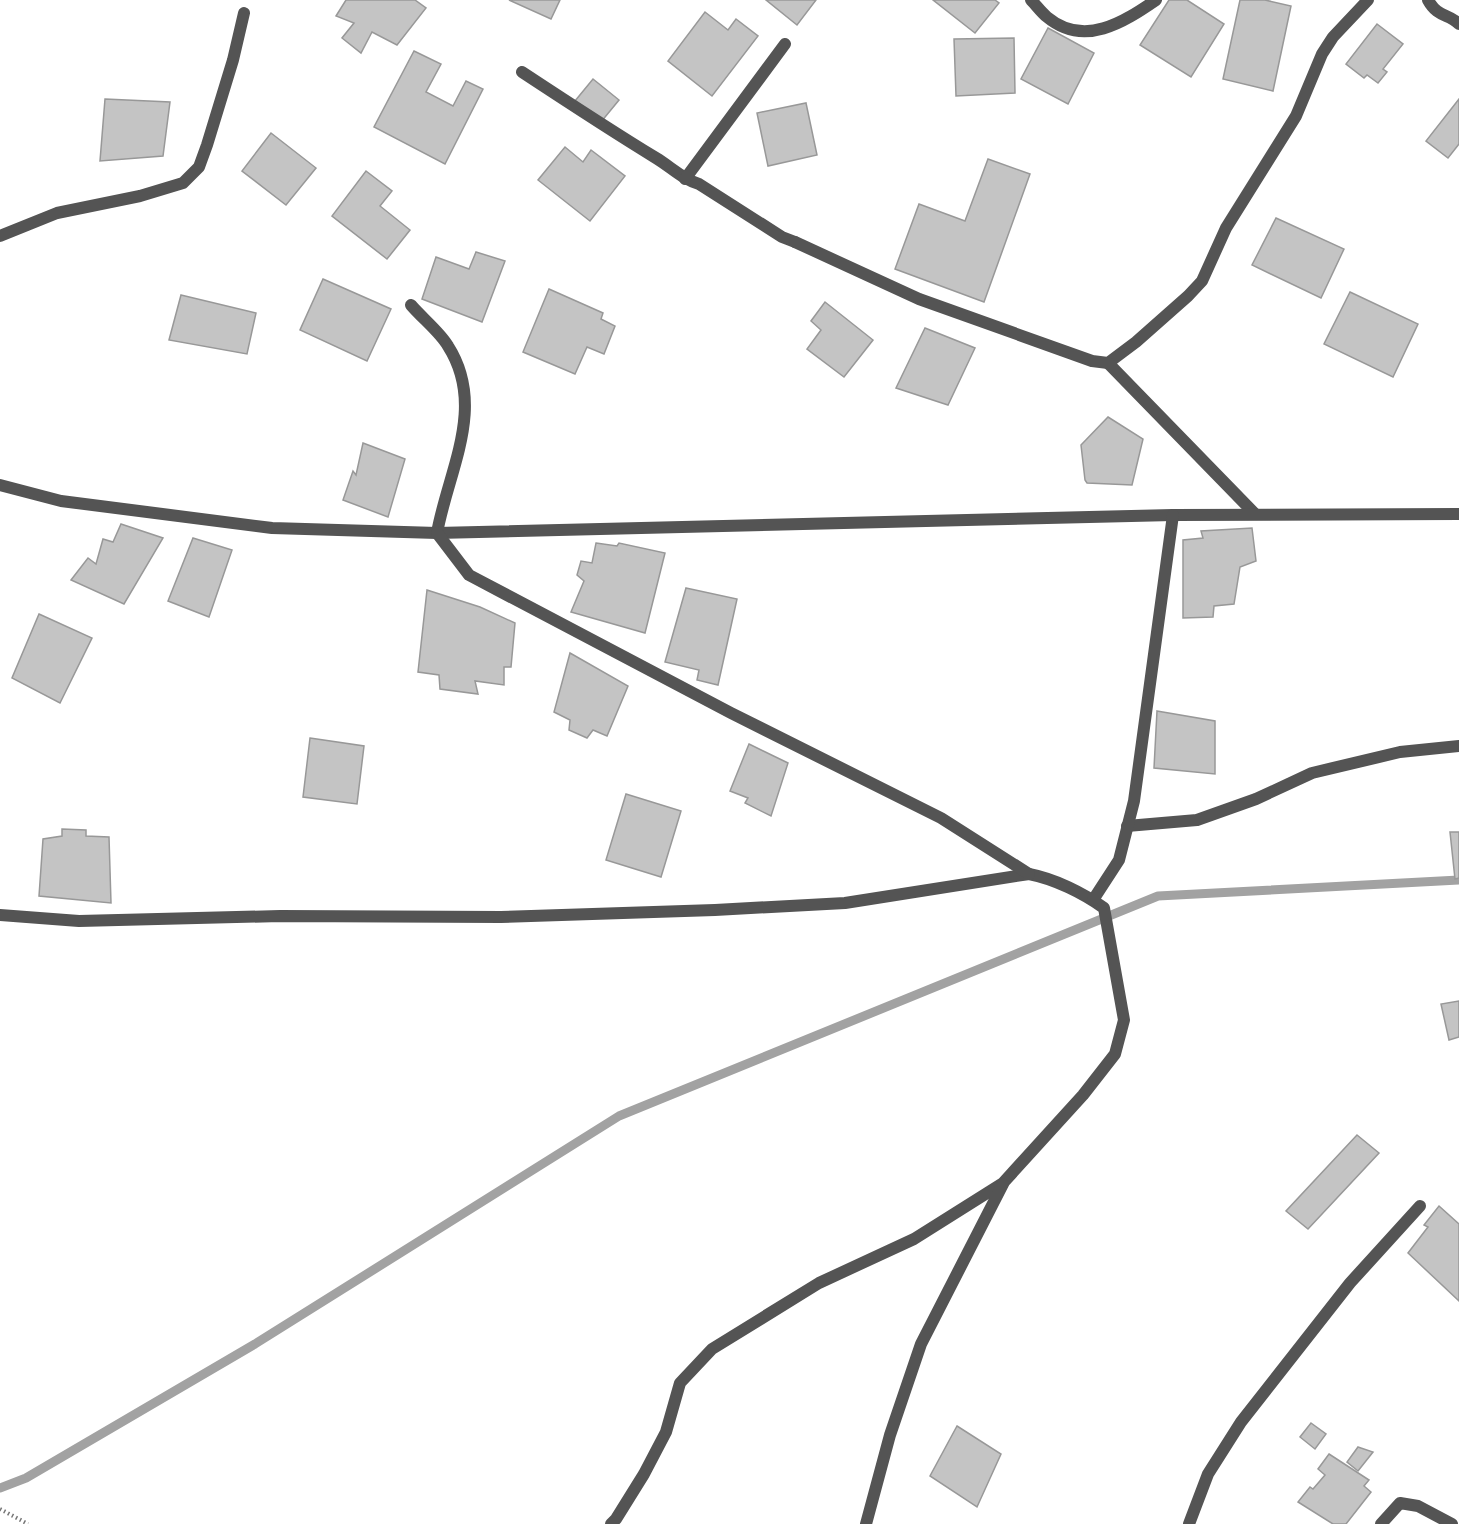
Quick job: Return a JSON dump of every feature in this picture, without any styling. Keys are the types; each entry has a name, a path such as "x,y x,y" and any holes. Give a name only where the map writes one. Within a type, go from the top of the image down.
{"street":[{"path":"1031,0 1047,17 1060,25 1093,31 1110,28 1129,19 1156,0"},
{"path":"1108,363 1188,296 1202,280 1226,228 1296,116 1322,54 1333,37 1368,0"},
{"path":"1428,0 1438,14 1458,21"},
{"path":"0,236 57,213 140,196 183,183 199,167 207,145 233,60 244,13"},
{"path":"685,180 785,44"},
{"path":"522,72 668,165 685,180 699,184 782,237 919,299 1092,361 1108,363 1255,514"},
{"path":"411,304 424,321 447,343 457,361 464,383 464,424 459,457 440,515 437,533 469,574 731,713 942,818 1029,874 1042,877 1093,900 1104,908 1124,1020 1115,1054 1083,1095 1004,1183 921,1344 890,1435 866,1524"},
{"path":"0,485 61,501 272,528 437,533 1173,515 1459,514"},
{"path":"1093,900 1119,860 1134,801 1173,515"},
{"path":"1127,825 1197,820 1256,800 1312,773 1400,752 1459,746"},
{"path":"0,915 80,921 280,916 501,917 715,910 845,903 1029,874"},
{"path":"611,1524 644,1474 666,1432 680,1383 712,1349 819,1283 914,1239 1004,1183"},
{"path":"1189,1524 1208,1474 1241,1422 1350,1283 1420,1206"},
{"path":"1382,1524 1400,1503 1418,1506 1452,1524"}],"path":[{"path":"0,1509 28,1524"}],"building":[{"path":"346,0 415,0 426,8 397,45 372,32 361,53 342,38 354,23 336,16"},
{"path":"509,0 560,0 551,19"},
{"path":"766,0 816,0 797,25"},
{"path":"933,0 995,0 999,3 975,33"},
{"path":"1169,0 1187,0 1224,24 1191,77 1140,45"},
{"path":"1240,0 1265,0 1291,6 1273,91 1223,79"},
{"path":"705,12 728,30 736,19 758,36 712,96 668,61"},
{"path":"1377,24 1403,44 1383,69 1387,72 1378,83 1367,75 1364,78 1346,64"},
{"path":"1048,28 1094,53 1068,104 1021,79"},
{"path":"1014,38 1015,93 956,96 954,39"},
{"path":"414,51 441,64 426,92 453,106 466,81 483,89 445,164 374,127"},
{"path":"593,79 619,100 601,122 575,101"},
{"path":"105,99 170,102 163,156 100,161"},
{"path":"1459,99 1459,144 1448,158 1426,141"},
{"path":"806,103 817,155 768,166 757,113"},
{"path":"271,133 316,168 286,205 242,171"},
{"path":"565,147 583,162 591,150 625,176 590,221 538,180"},
{"path":"988,159 1030,174 984,302 895,269 919,204 965,221"},
{"path":"366,171 392,191 380,206 410,230 387,259 332,216"},
{"path":"1276,218 1344,249 1321,298 1252,265"},
{"path":"476,252 505,261 482,322 422,299 436,257 469,269"},
{"path":"323,279 391,309 367,361 300,330"},
{"path":"549,289 603,313 601,319 615,326 604,354 587,347 575,374 523,352"},
{"path":"1350,292 1418,324 1393,377 1324,344"},
{"path":"181,295 256,313 247,354 169,340"},
{"path":"825,302 873,340 844,377 807,349 821,330 811,321"},
{"path":"925,328 975,348 948,405 896,388"},
{"path":"1108,417 1143,439 1132,485 1087,483 1085,480 1081,445"},
{"path":"363,443 405,459 388,517 343,500 353,471 356,475"},
{"path":"121,524 163,538 124,604 71,580 88,558 96,564 103,539 113,542"},
{"path":"1252,528 1256,561 1240,567 1234,604 1214,606 1213,617 1183,618 1183,540 1203,538 1201,531"},
{"path":"193,538 232,550 209,617 168,601"},
{"path":"596,543 617,546 619,543 665,553 645,633 571,612 584,581 577,575 581,561 592,563"},
{"path":"686,588 737,599 718,685 697,680 699,670 665,662"},
{"path":"427,590 480,607 515,623 511,667 504,667 504,685 475,681 478,694 440,689 439,675 418,672"},
{"path":"39,614 92,638 60,703 12,678"},
{"path":"570,653 628,686 607,736 593,730 587,738 569,730 570,720 554,712"},
{"path":"1157,711 1215,721 1215,774 1154,768"},
{"path":"310,738 364,746 357,804 303,797"},
{"path":"749,744 788,763 771,816 745,803 748,798 730,791"},
{"path":"626,794 681,811 661,877 606,860"},
{"path":"62,829 86,830 86,836 109,837 111,903 39,896 43,839 62,836"},
{"path":"1450,832 1459,832 1459,878 1455,879"},
{"path":"1459,1001 1459,1037 1449,1040 1441,1004"},
{"path":"1357,1135 1379,1153 1308,1229 1286,1211"},
{"path":"1439,1206 1459,1224 1459,1301 1408,1253 1428,1227 1424,1225"},
{"path":"1311,1423 1326,1434 1315,1449 1300,1437"},
{"path":"957,1426 1001,1454 977,1507 930,1476"},
{"path":"1358,1447 1373,1452 1358,1471 1347,1462"},
{"path":"1329,1454 1369,1480 1364,1486 1371,1492 1346,1524 1333,1524 1298,1502 1310,1487 1313,1489 1325,1475 1318,1469"}],"waterway":[{"path":"0,1488 26,1478 255,1344 619,1116 1158,896 1459,880"}]}
